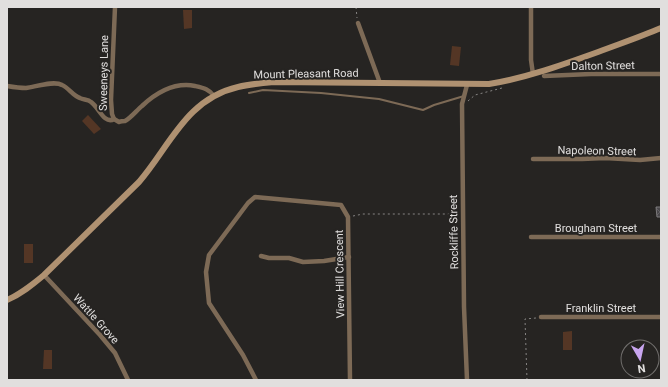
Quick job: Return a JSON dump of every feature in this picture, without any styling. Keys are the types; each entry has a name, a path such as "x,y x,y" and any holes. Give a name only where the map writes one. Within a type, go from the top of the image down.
{"street":[{"name":"Sweeneys Lane","path":"115,7 110,100 114,119 119,122 126,120 160,92 174,86 191,85 200,87 208,89 214,96"},
{"path":"531,7 531,60 533,74"},
{"path":"358,24 380,83"},
{"name":"Mount Pleasant Road","path":"7,300 27,289 44,275 139,182 186,118 214,96 225,91 255,83 274,82 467,85 489,84 508,81 533,74 582,58 661,28"},
{"name":"Dalton Street","path":"544,76 661,74"},
{"path":"7,86 26,88 54,83 61,84 79,98 91,102 96,106 105,119 114,119"},
{"name":"Rockliffe Street","path":"467,85 462,104 464,307 467,380"},
{"name":"Napoleon Street","path":"533,159 605,158 640,160 661,158"},
{"name":"View Hill Crescent","path":"256,380 244,355 209,303 206,272 209,255 248,203 255,197 341,205 348,217 350,380"},
{"name":"Brougham Street","path":"532,237 661,237"},
{"path":"261,256 268,258 289,258 303,262 324,261 349,257"},
{"name":"Wattle Grove","path":"44,275 115,353 128,380"},
{"name":"Franklin Street","path":"541,317 661,317"}],"lane":[{"path":"249,93 263,90 321,93 379,99 423,110 465,96"}],"path":[{"path":"356,7 358,24"},
{"path":"582,58 591,74"},
{"path":"462,104 475,95 502,88"},
{"path":"348,217 363,214 464,214"},
{"path":"527,380 525,319 541,317"}],"shaded area":[{"path":"183,10 192,10 192,28 184,29"},
{"path":"452,46 461,47 459,66 450,65"},
{"path":"88,115 101,129 94,134 82,121"},
{"path":"24,244 33,244 33,263 24,263"},
{"path":"572,331 572,350 563,350 563,332"},
{"path":"44,350 52,350 52,369 43,369"}],"building":[{"path":"656,207 661,207 661,217 657,217"}]}
